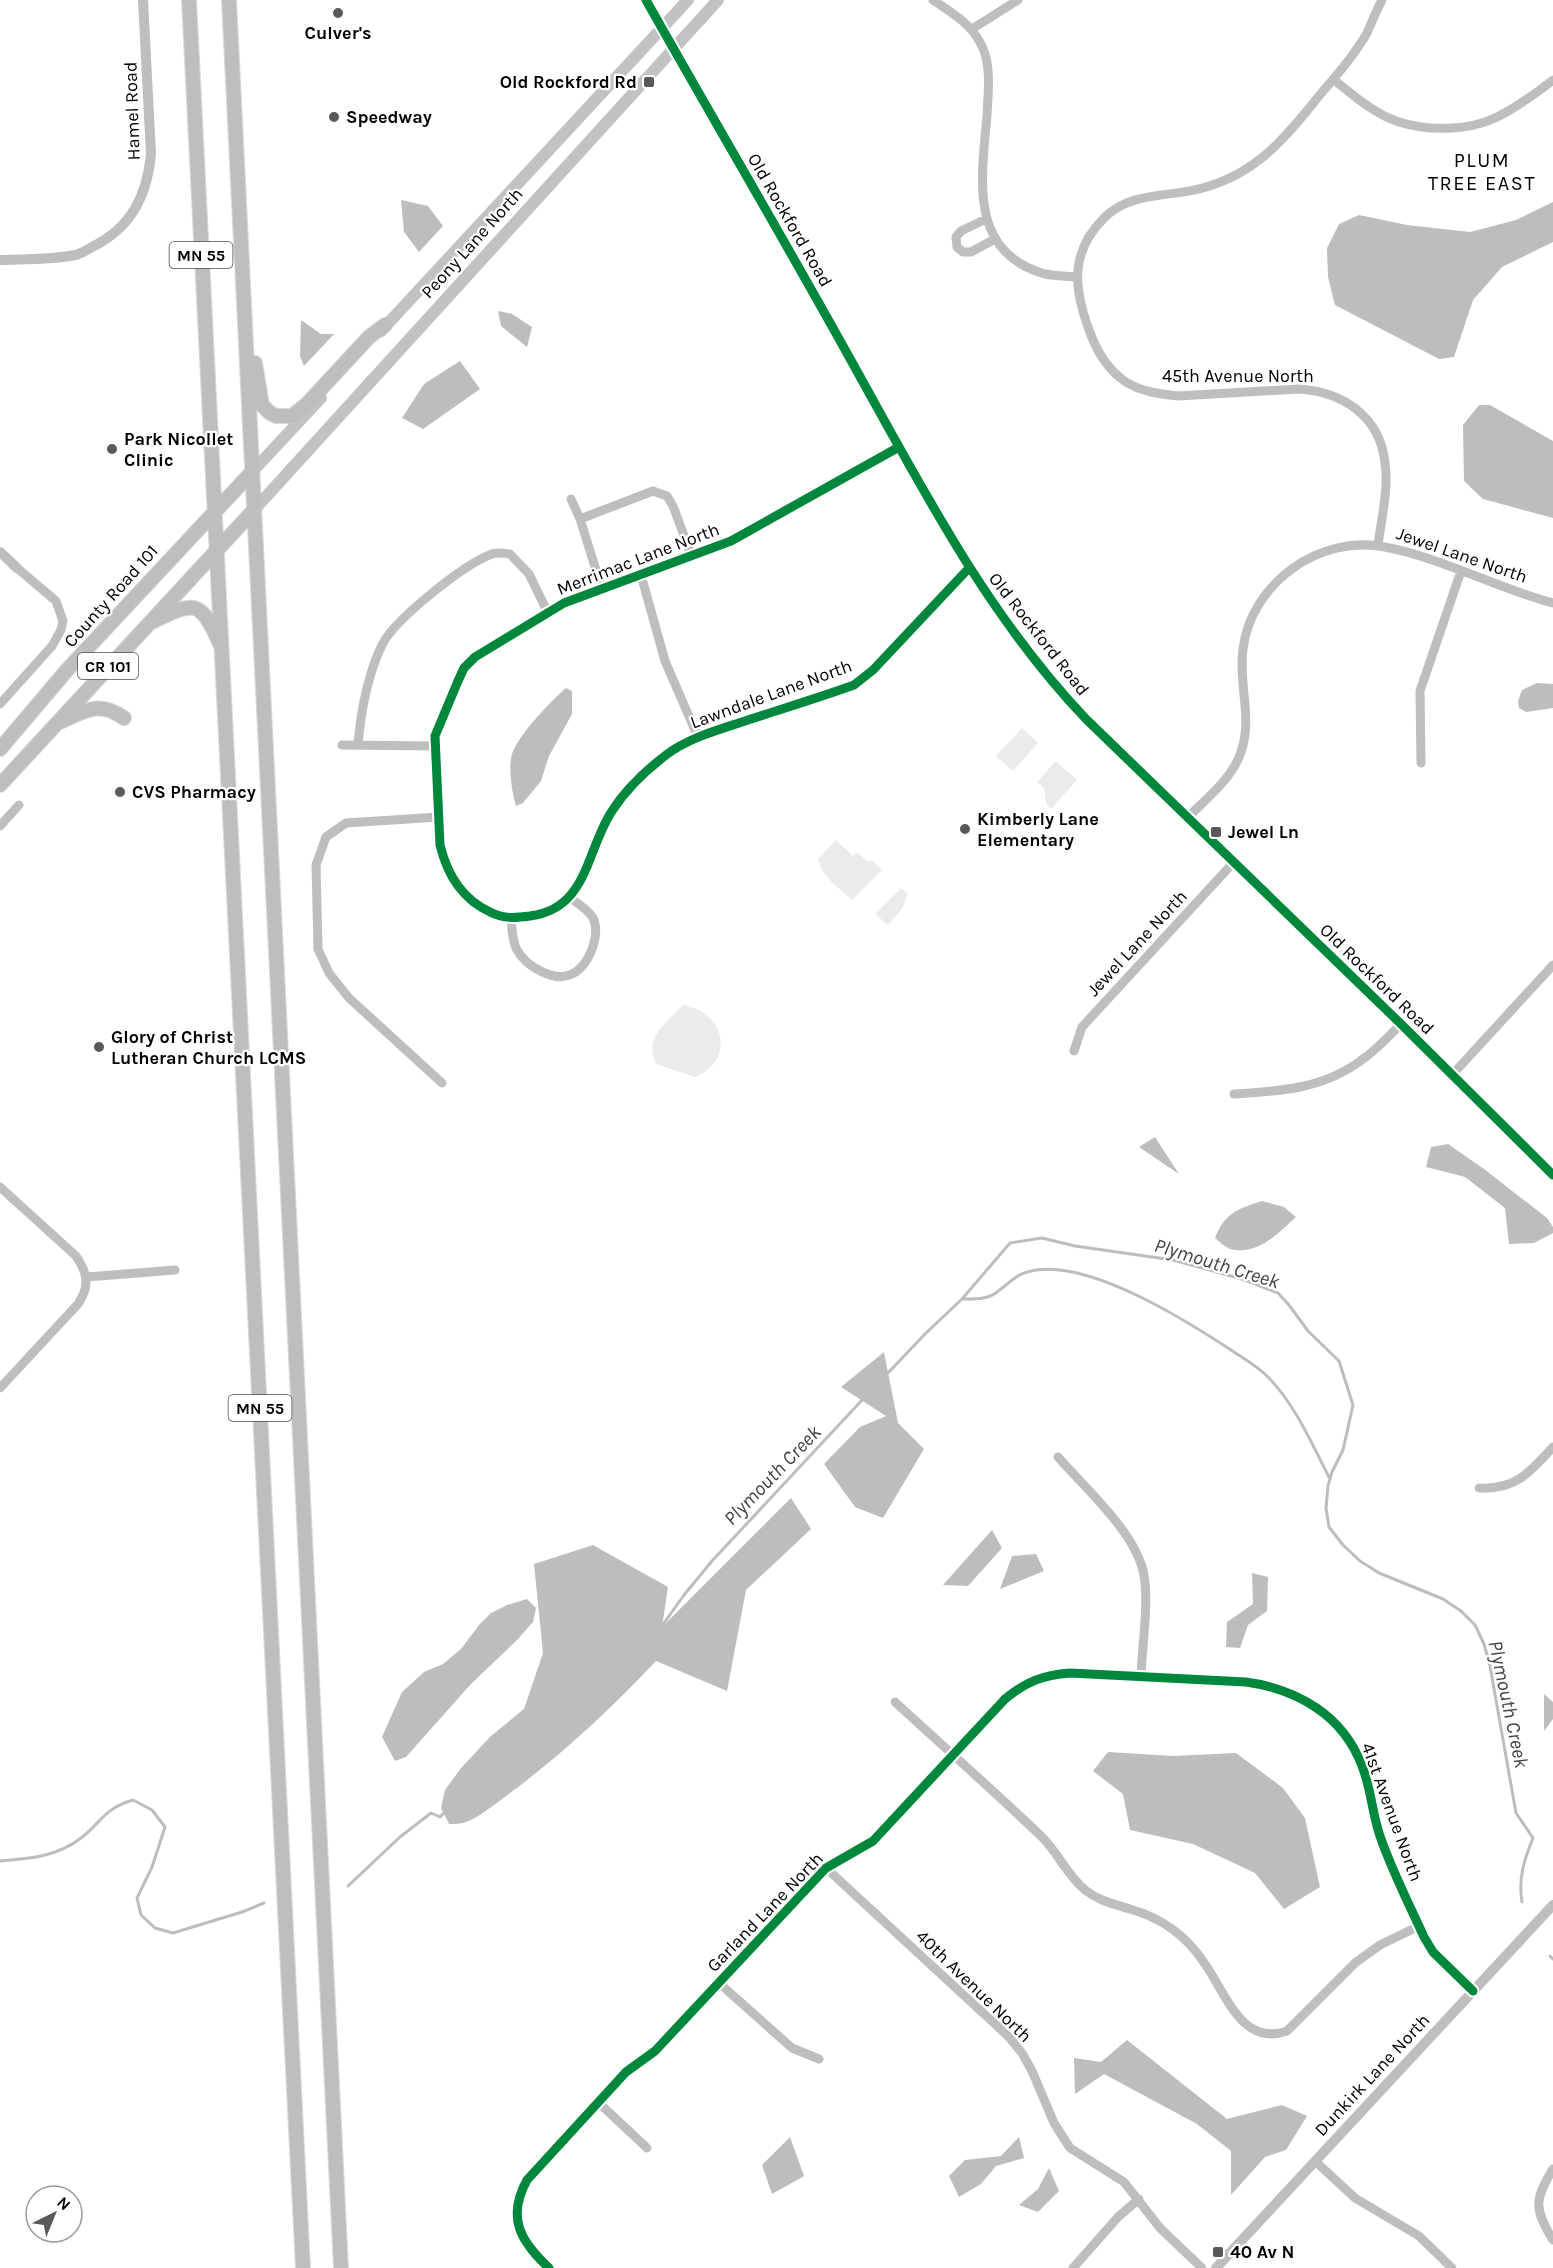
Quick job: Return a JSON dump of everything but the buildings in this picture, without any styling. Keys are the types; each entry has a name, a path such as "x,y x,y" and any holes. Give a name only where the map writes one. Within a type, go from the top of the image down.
{"main road":[{"name":"MN 55","path":"189,0 303,2268"},
{"name":"MN 55","path":"229,0 341,2268"},
{"name":"Peony Lane North","path":"252,472 326,393 385,325 688,0"},
{"name":"Peony Lane North","path":"254,510 718,0"},
{"path":"242,260 259,399 270,413 285,417 292,416 307,404 369,337 385,325"},
{"name":"County Road 101","path":"0,748 67,670 252,472"},
{"name":"CR 101","path":"0,785 254,510"},
{"path":"145,626 178,609 188,607 196,609 209,619 223,652"},
{"path":"55,724 99,707 113,710 124,718"}],"street":[{"name":"Hamel Road","path":"0,260 76,255 104,242 122,227 140,201 149,179 151,154 143,0"},
{"name":"Old Rockford Road","path":"646,0 969,568 1028,653 1056,688 1553,1175"},
{"path":"933,0 972,29 984,51 989,91 982,205 995,239 1027,267 1047,274 1077,277 1084,246 1102,219 1130,201 1146,196 1206,188 1231,178 1274,150 1333,80 1366,33 1382,0"},
{"path":"972,29 1018,0"},
{"path":"1333,80 1369,107 1398,122 1424,127 1461,127 1493,119 1529,99 1553,80"},
{"path":"986,219 961,231 956,237 957,247 963,252 971,252 995,239"},
{"name":"45th Avenue North","path":"1077,277 1077,293 1082,310 1100,355 1125,381 1142,390 1178,396 1288,390 1317,391 1350,404 1364,416 1382,447 1386,464 1378,546"},
{"name":"Merrimac Lane North","path":"439,817 435,736 464,668 487,648 564,603 692,557 746,534 899,447"},
{"path":"580,519 653,491 668,496 674,506 692,557"},
{"path":"571,499 580,519 602,589"},
{"name":"Jewel Lane North","path":"1187,818 1232,771 1240,753 1246,733 1247,714 1242,672 1243,650 1246,630 1254,611 1281,577 1310,558 1343,547 1378,546 1404,551 1553,603"},
{"path":"0,552 17,568"},
{"path":"358,744 361,712 383,644 398,625 443,585 480,559 495,553 510,554 529,574 548,613"},
{"name":"County Road 101","path":"0,704 57,639 63,621 56,602 17,568"},
{"name":"Lawndale Lane North","path":"511,919 537,915 554,908 569,897 581,883 599,834 611,811 628,789 668,753 698,737 854,685 873,670 969,568"},
{"path":"1421,763 1420,691 1461,571"},
{"path":"641,575 665,661 698,737"},
{"path":"342,745 435,746"},
{"path":"0,826 19,805"},
{"path":"442,1083 349,998 329,973 318,949 316,865 326,837 346,823 439,817 440,845 453,879 464,894 483,909 511,919 512,936 518,951 534,968 554,976 571,975 583,966 597,930 592,917 569,897"},
{"name":"Jewel Lane North","path":"1074,1051 1082,1027 1233,863"},
{"path":"1452,1075 1553,965"},
{"path":"1234,1094 1299,1089 1336,1076 1364,1059 1401,1024"},
{"path":"0,1187 76,1256 84,1267 87,1278 87,1288 78,1304 0,1388"},
{"path":"87,1278 175,1270"},
{"path":"1479,1488 1494,1489 1522,1479 1553,1447"},
{"path":"1058,1458 1132,1542 1139,1558 1144,1576 1145,1593 1141,1676"},
{"name":"Garland Lane North","path":"549,2268 528,2246 522,2236 517,2212 527,2180 626,2072 656,2051 826,1868 873,1841 1005,1699 1018,1688 1035,1679 1052,1674 1141,1676"},
{"name":"41st Avenue North","path":"1141,1676 1271,1685 1317,1706 1335,1722 1350,1742 1362,1765 1379,1834 1419,1926 1433,1952 1473,1990"},
{"path":"895,1702 1043,1839 1083,1888 1097,1899 1151,1916 1172,1927 1204,1962 1241,2020 1256,2033 1266,2035 1287,2031 1355,1963 1380,1945 1419,1926"},
{"name":"40th Avenue North","path":"826,1868 1008,2036 1022,2053 1032,2071 1053,2123 1070,2148 1124,2182 1171,2239 1202,2268"},
{"name":"Dunkirk Lane North","path":"1216,2268 1553,1905"},
{"path":"719,1983 792,2048 819,2059"},
{"path":"598,2102 647,2148"},
{"path":"1315,2161 1355,2198 1419,2236 1452,2268"},
{"path":"1553,2169 1538,2199 1538,2212 1553,2240"},
{"path":"1073,2268 1118,2217 1139,2199"}],"shaded area":[{"path":"401,200 428,206 443,226 419,252 404,232"},
{"path":"1553,202 1553,242 1502,267 1473,300 1454,357 1439,359 1335,305 1328,277 1327,248 1339,224 1359,215 1407,225 1470,232 1516,220"},
{"path":"498,311 512,314 532,327 527,347 501,326"},
{"path":"301,320 321,334 334,334 304,366 300,356"},
{"path":"460,361 480,389 423,429 402,418 424,384"},
{"path":"1479,405 1490,405 1553,441 1553,518 1483,499 1464,481 1463,425"},
{"path":"1537,683 1553,684 1553,708 1526,712 1519,708 1518,701 1522,690"},
{"path":"566,688 572,691 572,714 549,756 541,781 523,803 516,806 511,780 512,754 528,728"},
{"path":"1022,728 1038,743 1013,771 996,756"},
{"path":"1056,761 1077,780 1051,809 1046,803 1044,788 1037,782"},
{"path":"836,840 853,856 857,852 867,861 873,861 882,870 852,900 827,877 818,859"},
{"path":"901,888 908,894 902,909 888,925 875,914"},
{"path":"683,1005 697,1009 708,1017 716,1026 720,1037 720,1049 716,1060 708,1069 695,1077 656,1064 653,1054 654,1038"},
{"path":"1155,1137 1179,1174 1139,1147"},
{"path":"1448,1144 1547,1218 1553,1227 1553,1233 1534,1243 1509,1244 1505,1208 1465,1177 1426,1167 1431,1147"},
{"path":"1262,1201 1284,1207 1296,1217 1267,1242 1250,1249 1230,1249 1215,1238 1223,1223 1233,1213"},
{"path":"884,1352 898,1423 924,1449 883,1518 855,1507 824,1464 860,1427 886,1416 841,1387"},
{"path":"791,1498 811,1529 746,1590 727,1691 656,1661 582,1734 543,1768 473,1819 463,1823 449,1824 441,1808 445,1790 461,1768 491,1736 524,1709 543,1653 534,1564 593,1545 668,1587 662,1627"},
{"path":"992,1530 1002,1548 968,1586 943,1585"},
{"path":"1036,1554 1044,1571 1000,1589 1012,1556"},
{"path":"1252,1573 1268,1577 1267,1611 1248,1625 1240,1648 1226,1647 1227,1622 1253,1604"},
{"path":"527,1599 536,1608 533,1622 471,1684 406,1757 395,1761 382,1737 402,1692 424,1672 443,1664 461,1649 491,1613"},
{"path":"1544,1694 1553,1702 1553,1719 1544,1731"},
{"path":"1108,1752 1173,1756 1236,1753 1283,1788 1305,1818 1320,1887 1284,1909 1255,1873 1193,1844 1130,1830 1123,1794 1093,1771"},
{"path":"1127,2040 1227,2119 1282,2105 1307,2116 1286,2150 1265,2157 1231,2195 1231,2151 1197,2124 1104,2074 1075,2094 1074,2058 1101,2062"},
{"path":"790,2137 804,2176 772,2194 762,2165"},
{"path":"1019,2137 1024,2158 996,2166 981,2184 959,2197 949,2176 965,2160 1001,2156"},
{"path":"1049,2168 1059,2191 1038,2212 1019,2205 1038,2189"}],"waterway":[{"name":"Plymouth Creek","path":"886,1375 962,1299 1010,1243 1042,1238 1075,1246 1173,1260 1242,1279 1278,1293 1308,1331 1339,1361 1353,1405 1343,1450 1328,1486 1326,1508 1329,1527 1360,1561 1379,1573 1443,1599 1461,1611 1475,1625 1484,1644 1490,1666 1516,1813 1533,1838 1523,1870 1522,1902"},
{"name":"Plymouth Creek","path":"962,1299 989,1296 1019,1276 1036,1270 1058,1270 1083,1275 1136,1295 1209,1336 1254,1365 1268,1377 1295,1412 1330,1479"},
{"name":"Plymouth Creek","path":"659,1630 712,1561 863,1399"},
{"name":"Plymouth Creek","path":"0,1861 32,1858 62,1849 81,1838 115,1807 133,1800 152,1810 165,1827 152,1867 137,1898 141,1915 155,1928 173,1933 264,1903"},
{"name":"Plymouth Creek","path":"348,1886 400,1837 431,1813 440,1817 447,1810"},
{"name":"Plymouth Creek","path":"1550,1956 1553,1959"}],"cycle path":[{"path":"646,0 928,498 985,591 1016,635 1086,719 1401,1024 1553,1175"},
{"path":"899,447 731,541 564,603 475,657 464,668 435,736 440,845 457,885 480,907 505,917 530,916 549,911 564,902 575,890 583,876 603,826 617,803 658,761 675,749 704,735 854,685 873,670 969,568"},
{"path":"549,2268 524,2239 517,2218 521,2194 527,2180 626,2072 655,2051 826,1868 873,1841 1005,1699 1027,1684 1043,1678 1070,1673 1246,1682 1283,1691 1316,1708 1343,1732 1354,1748 1365,1774 1377,1827 1385,1849 1424,1937 1433,1952 1473,1991"}],"place":[{"name":"Culver's","path":"338,13"},
{"name":"Old Rockford Rd","path":"649,82"},
{"name":"Speedway","path":"334,117"},
{"name":"Park Nicollet Clinic","path":"112,449"},
{"name":"CVS Pharmacy","path":"120,792"},
{"name":"Kimberly Lane Elementary","path":"965,829"},
{"name":"Jewel Ln","path":"1216,832"},
{"name":"Glory of Christ Lutheran Church LCMS","path":"99,1047"},
{"name":"40 Av N","path":"1218,2252"}],"district":[{"name":"PLUM TREE EAST","path":"1482,172"}]}
